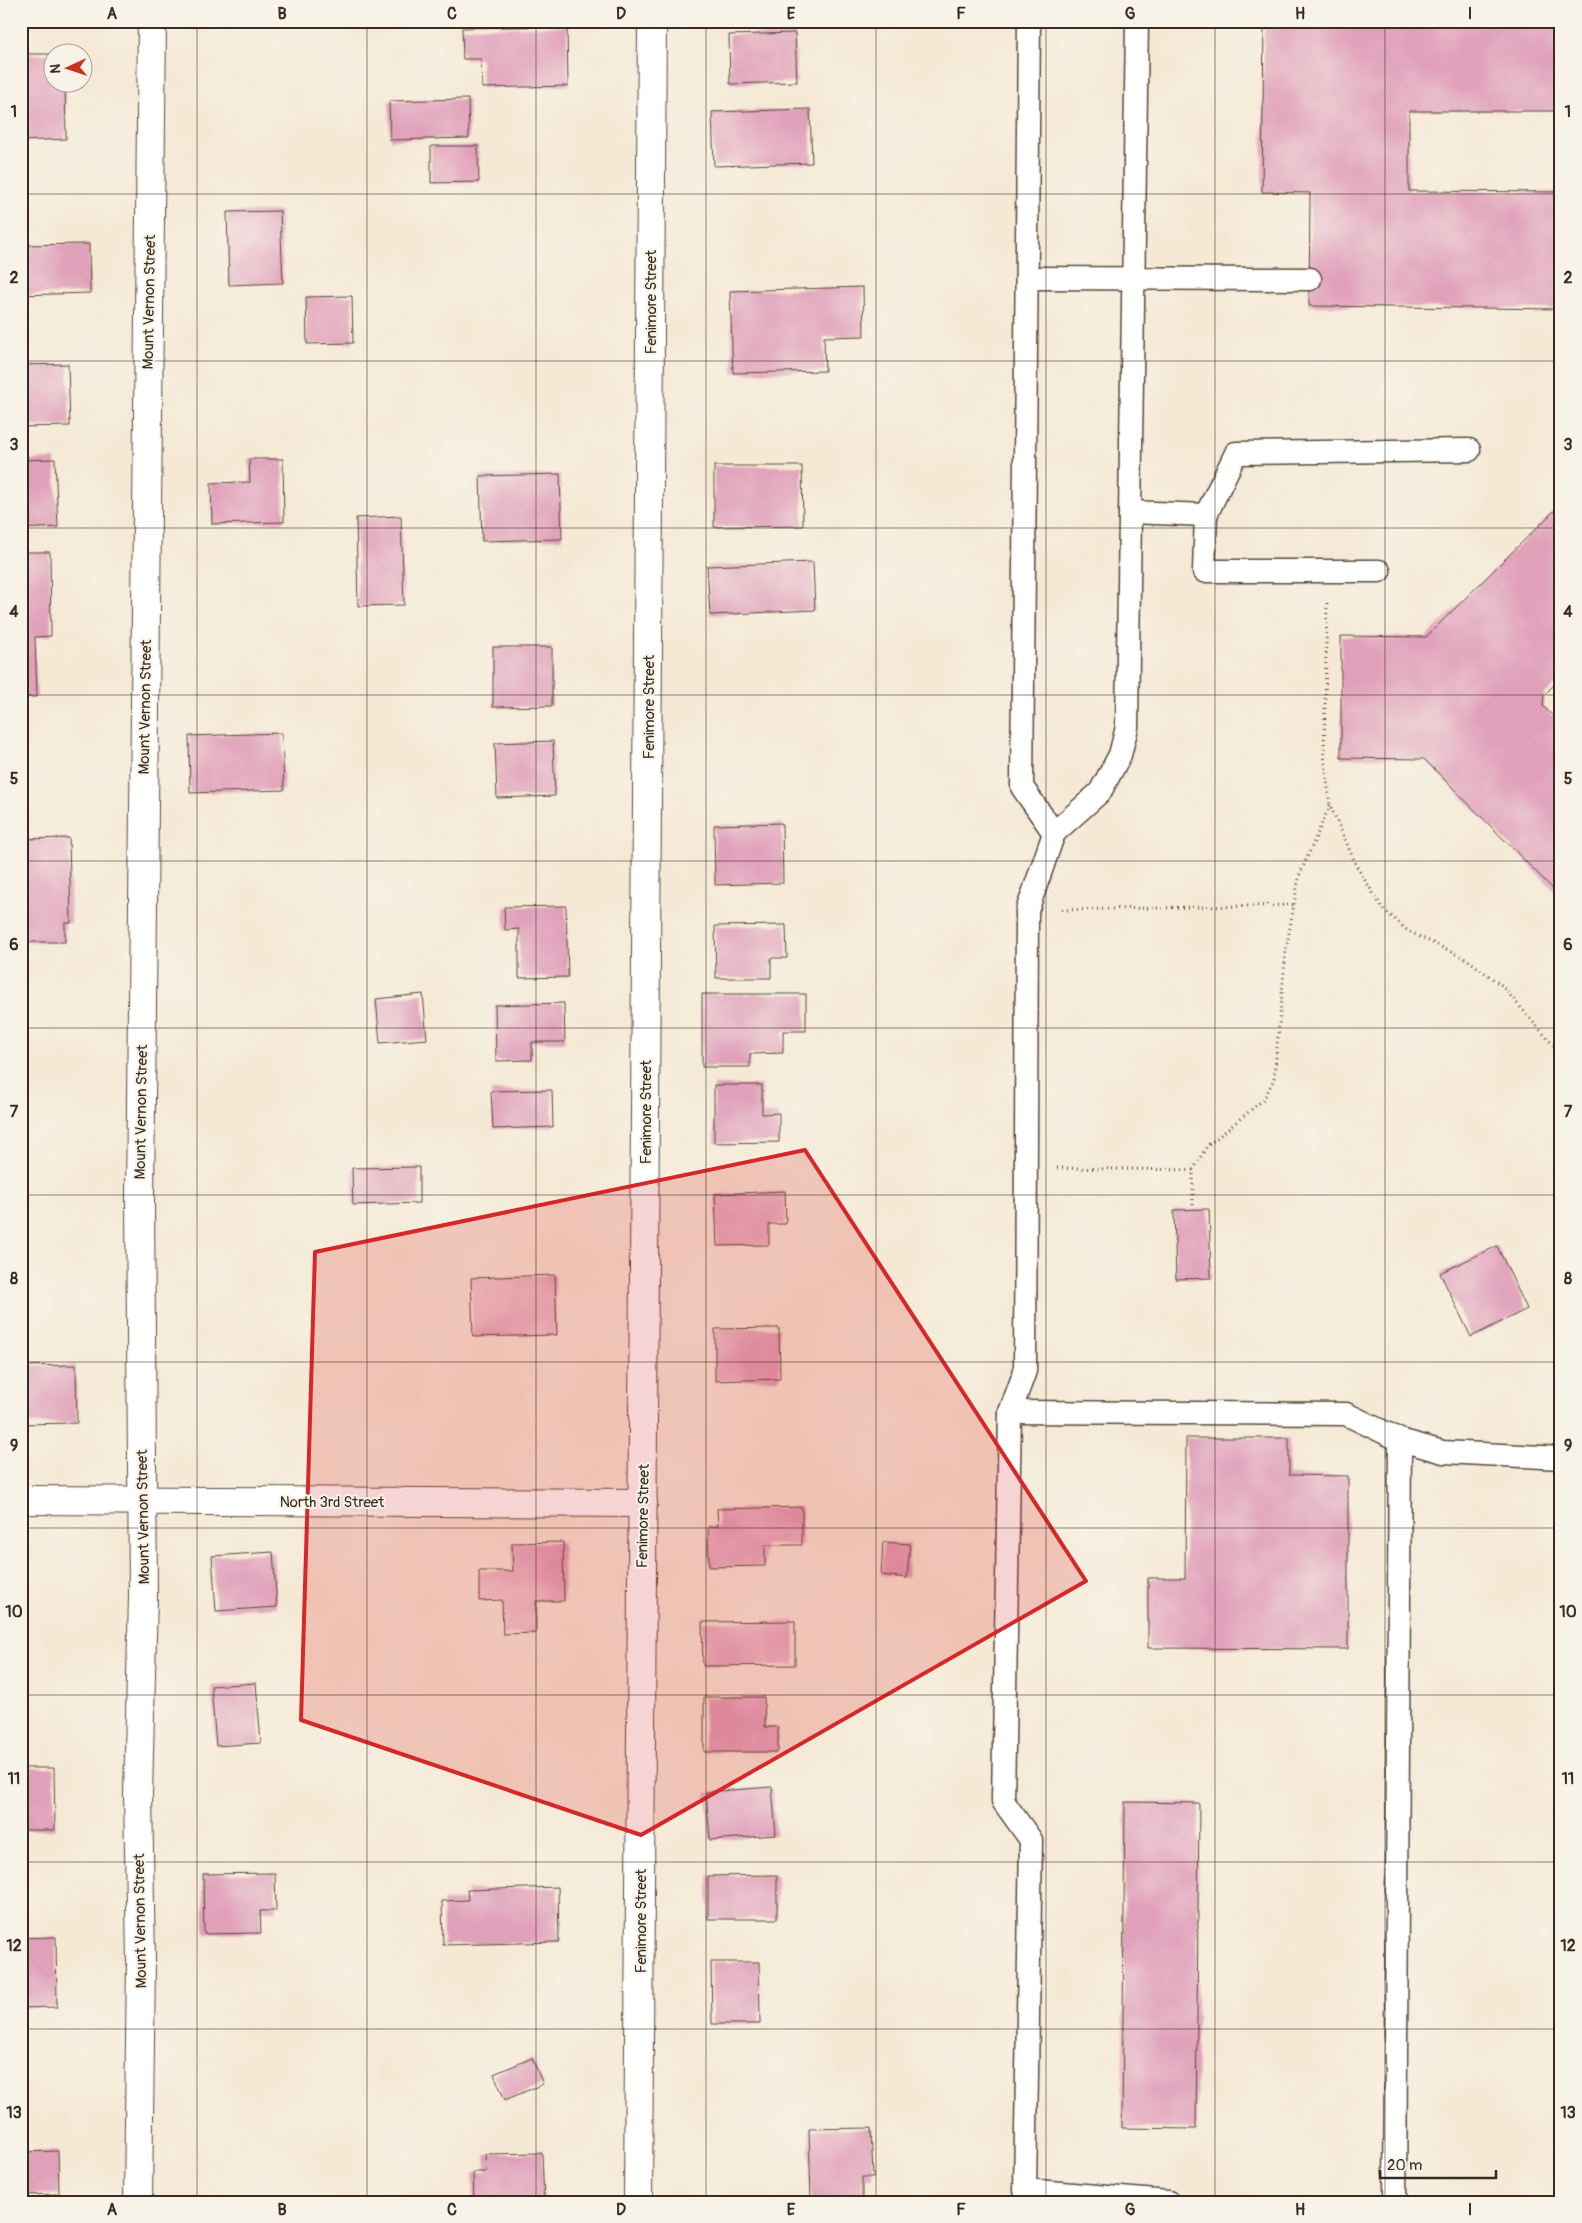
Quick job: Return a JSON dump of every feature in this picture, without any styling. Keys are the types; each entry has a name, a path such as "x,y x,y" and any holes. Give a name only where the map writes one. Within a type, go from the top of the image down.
{"street":[{"name":"Mount Vernon Street","path":"138,2202 141,1960 138,1794 143,1596 140,1181 152,21"},
{"name":"Fenimore Street","path":"638,2202 649,779 652,21"},
{"name":"North 3rd Street","path":"21,1500 643,1504"}],"lane":[{"path":"1029,21 1022,788 1054,833"},
{"path":"1137,21 1127,727 1120,755 1100,792 1054,833 1027,911 1025,1371 1010,1412 1003,1801 1031,1840 1025,2190 1168,2202"},
{"path":"1027,278 1310,279"},
{"path":"1380,571 1204,571 1206,515 1236,453 1468,450"},
{"path":"1130,512 1206,515"},
{"path":"1010,1412 1346,1414 1400,1440 1442,1452 1561,1458"},
{"path":"1395,2202 1400,1440"}],"path":[{"path":"1328,571 1324,754 1330,805 1357,867 1382,908 1408,931 1468,960 1501,986 1561,1054"},
{"path":"1193,1205 1193,1170 1206,1146 1264,1099 1274,1079 1286,950 1299,876 1330,805"},
{"path":"1027,911 1294,905"},
{"path":"1026,1168 1193,1170"}],"highlighted area":[{"path":"805,1150 1086,1581 641,1835 301,1720 315,1252"}],"building":[{"path":"1264,21 1561,21 1561,111 1409,111 1409,191 1561,192 1561,309 1309,306 1310,193 1262,192"},
{"path":"567,26 568,86 482,88 481,59 463,59 462,28"},
{"path":"795,33 797,82 730,84 729,35"},
{"path":"21,54 42,54 42,92 65,92 66,139 23,141"},
{"path":"468,99 469,138 390,140 389,101"},
{"path":"810,109 812,163 714,166 712,112"},
{"path":"431,146 478,146 479,182 431,183"},
{"path":"280,211 283,283 229,285 227,212"},
{"path":"89,244 90,293 21,295 21,245"},
{"path":"863,287 864,336 824,337 825,371 733,373 730,291"},
{"path":"352,296 353,343 307,344 306,297"},
{"path":"68,364 70,426 21,427 21,365"},
{"path":"55,459 58,527 21,529 21,460"},
{"path":"249,459 283,459 284,522 212,524 211,483 250,482"},
{"path":"714,466 802,466 803,526 714,527"},
{"path":"560,474 562,539 482,541 480,476"},
{"path":"1561,504 1561,678 1544,695 1543,706 1561,724 1561,897 1424,759 1341,758 1341,636 1426,637"},
{"path":"401,516 404,605 358,606 356,518"},
{"path":"21,552 50,552 51,636 35,637 37,697 21,697"},
{"path":"813,562 815,610 710,615 707,566"},
{"path":"493,647 552,647 552,706 493,707"},
{"path":"282,733 284,790 190,793 189,736"},
{"path":"553,741 555,796 497,798 495,743"},
{"path":"782,823 783,883 715,885 714,825"},
{"path":"69,838 71,923 65,923 65,942 21,942 21,839"},
{"path":"566,906 568,977 519,978 519,929 505,930 504,907"},
{"path":"786,925 787,958 771,958 771,978 716,978 715,926"},
{"path":"423,994 427,1039 380,1043 376,999"},
{"path":"702,994 806,994 806,1031 783,1031 783,1053 750,1054 750,1067 702,1067"},
{"path":"564,1003 565,1042 532,1042 532,1060 496,1061 495,1005"},
{"path":"714,1085 762,1085 762,1114 779,1113 779,1142 714,1143"},
{"path":"552,1090 553,1127 493,1129 491,1091"},
{"path":"419,1167 419,1203 353,1205 352,1168"},
{"path":"785,1191 786,1224 769,1224 769,1245 717,1246 715,1194"},
{"path":"1209,1209 1211,1278 1176,1279 1174,1210"},
{"path":"1497,1246 1527,1309 1471,1337 1440,1273"},
{"path":"555,1275 557,1335 473,1337 471,1278"},
{"path":"779,1328 780,1379 715,1381 715,1329"},
{"path":"76,1365 77,1423 21,1424 21,1366"},
{"path":"1186,1438 1289,1438 1289,1475 1348,1476 1348,1649 1148,1648 1148,1578 1185,1578"},
{"path":"802,1507 802,1545 765,1545 765,1566 709,1567 708,1527 718,1526 717,1509"},
{"path":"563,1542 564,1601 536,1601 536,1633 503,1634 502,1600 479,1601 479,1571 513,1571 512,1543"},
{"path":"883,1542 910,1544 907,1578 881,1575"},
{"path":"273,1552 277,1607 216,1611 212,1556"},
{"path":"795,1621 795,1665 703,1666 702,1622"},
{"path":"256,1683 261,1743 216,1746 211,1686"},
{"path":"704,1697 764,1697 765,1727 778,1727 778,1752 704,1752"},
{"path":"21,1768 54,1768 55,1830 21,1830"},
{"path":"772,1787 776,1835 710,1840 706,1792"},
{"path":"1125,1802 1199,1803 1196,2129 1122,2128"},
{"path":"275,1873 276,1911 260,1911 261,1933 204,1934 203,1874"},
{"path":"777,1875 777,1919 708,1919 708,1876"},
{"path":"558,1887 559,1942 443,1945 442,1901 468,1900 467,1890"},
{"path":"56,1937 57,2007 21,2008 21,1938"},
{"path":"711,1962 759,1962 760,2024 712,2024"},
{"path":"532,2058 543,2084 505,2100 494,2074"},
{"path":"871,2128 873,2177 862,2177 862,2202 811,2202 809,2129"},
{"path":"58,2151 59,2194 21,2195 21,2152"},
{"path":"542,2153 544,2202 474,2202 473,2172 486,2172 485,2154"}]}
